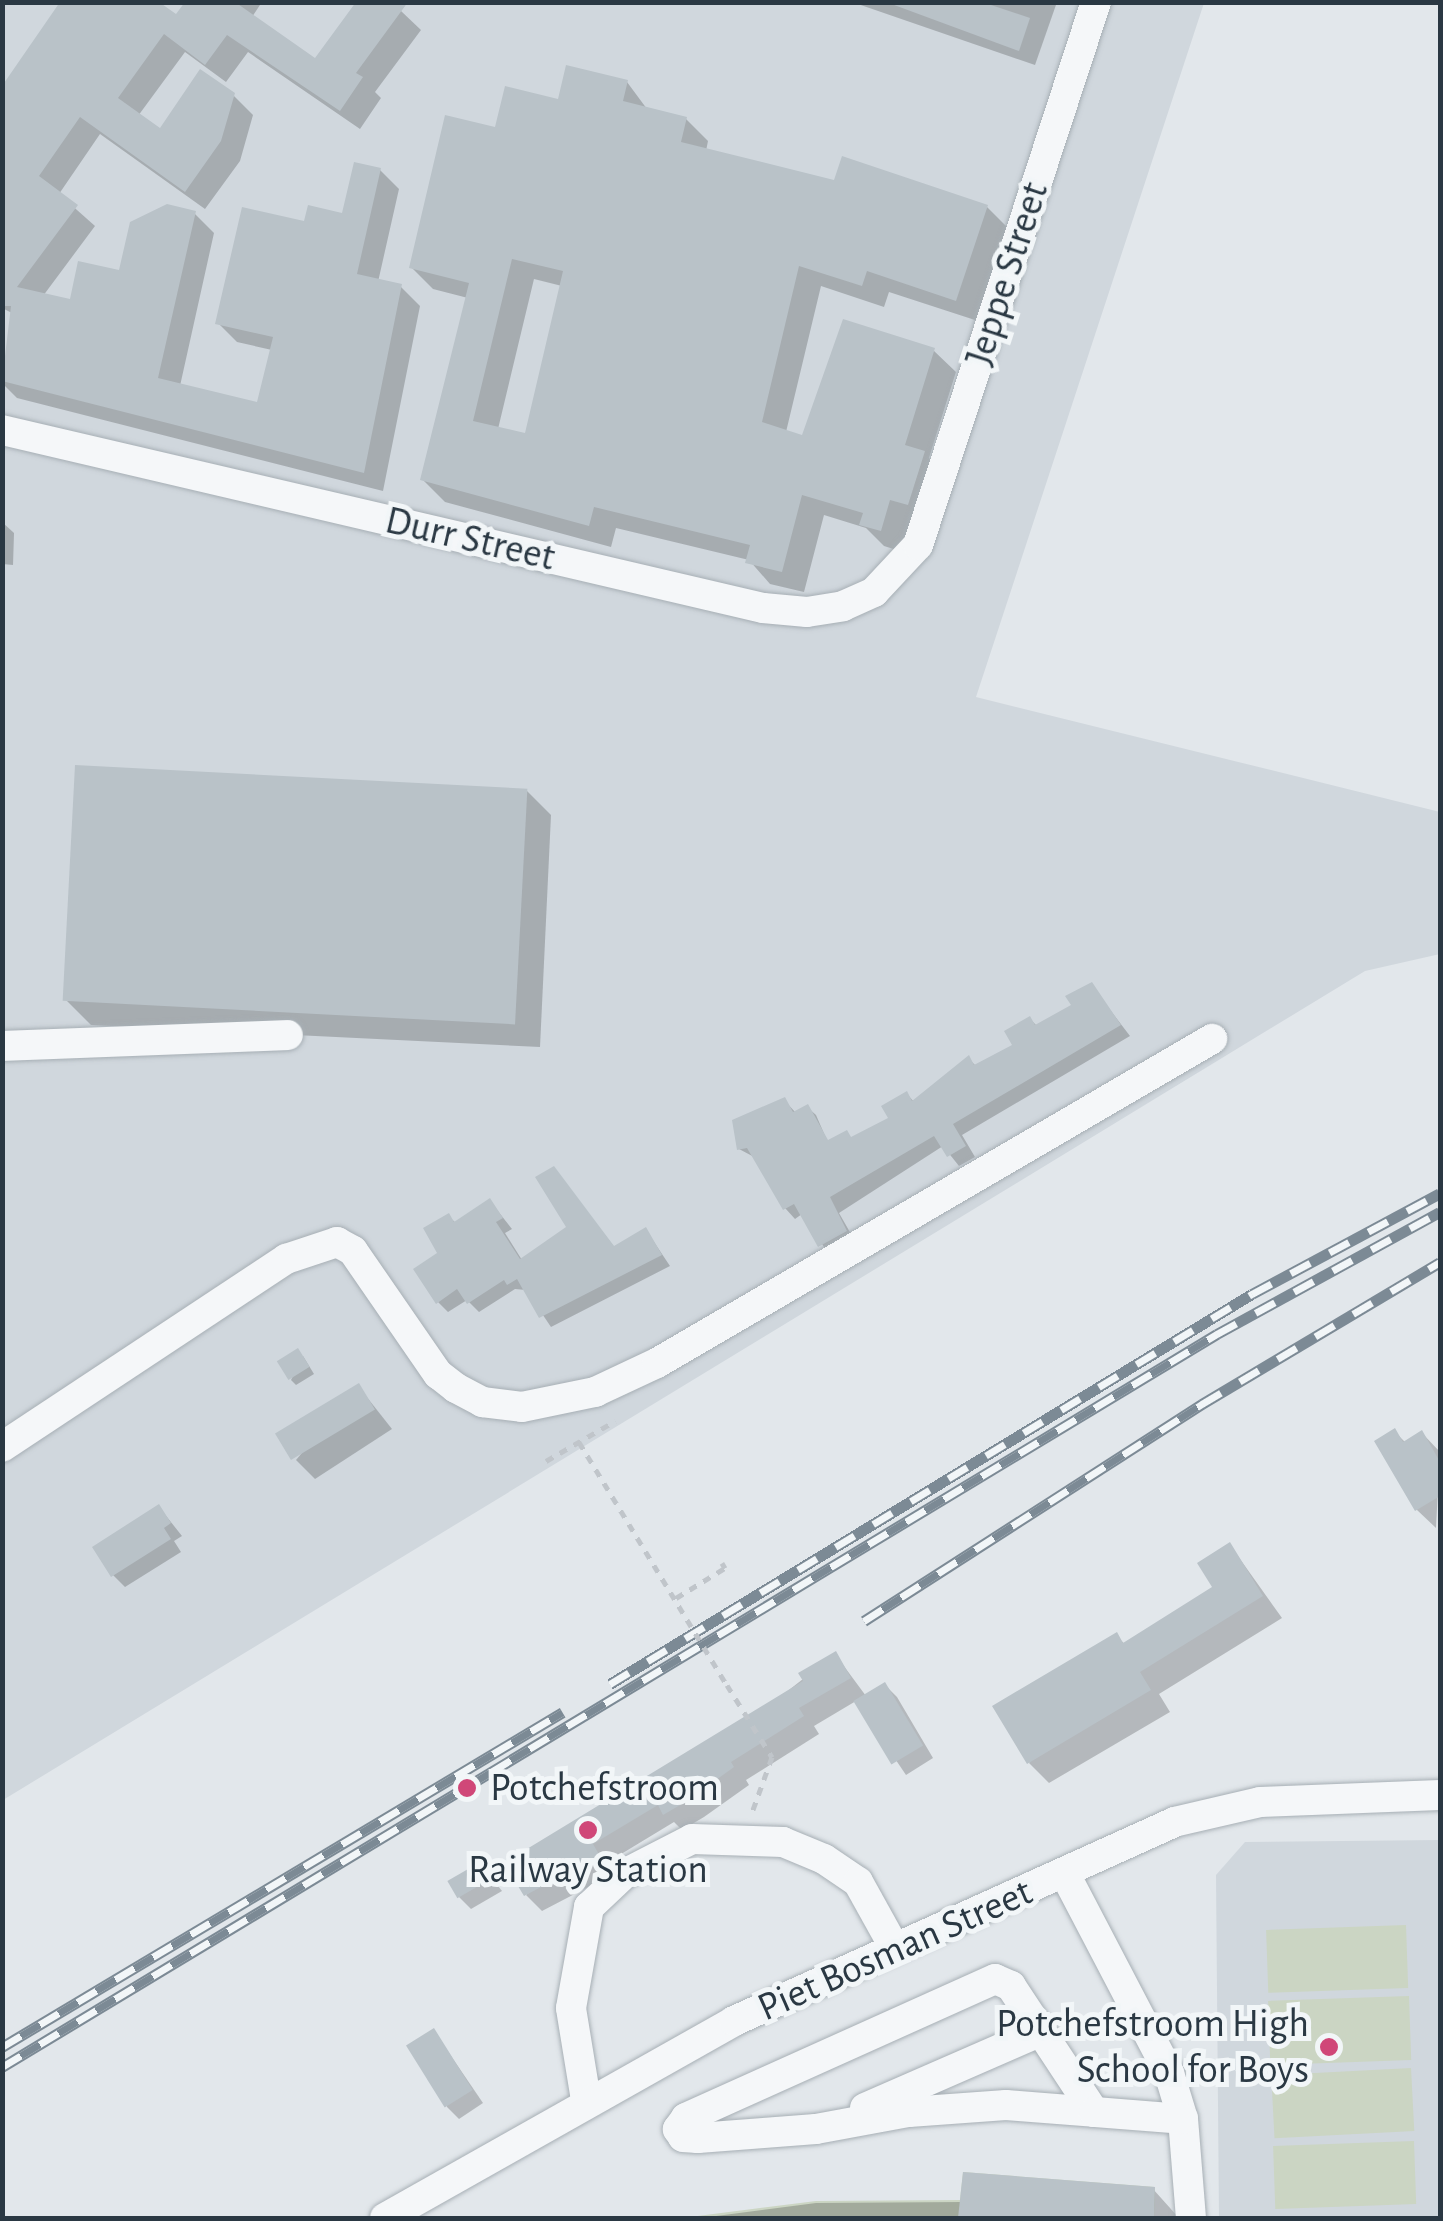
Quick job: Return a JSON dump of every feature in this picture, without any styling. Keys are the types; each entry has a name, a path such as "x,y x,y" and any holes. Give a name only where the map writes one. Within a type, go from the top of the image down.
{"street":[{"name":"Jeppe Street","path":"918,545 1096,2"},
{"name":"Durr Street","path":"2,430 762,608 807,612 843,606 874,592 918,545"},
{"path":"2,1046 288,1035"},
{"path":"2,1447 286,1259 337,1242 353,1251 438,1374 456,1388 482,1402 522,1407 594,1392 657,1363 1212,1039"},
{"name":"Piet Bosman Street","path":"385,2218 586,2100 734,2021 1200,1814 1323,1796 1440,1795"},
{"path":"586,2100 571,2008 589,1908 624,1874 692,1838 783,1842 858,1882 894,1948"},
{"path":"1065,1874 1139,2005 1183,2119 1191,2218"},
{"path":"1094,2112 1011,1986 980,1983 686,2118 678,2129 683,2137 698,2138 816,2130 1006,2105 1094,2112 1183,2119"},
{"path":"816,2130 1041,2031"}],"path":[{"path":"546,1462 615,1421"},
{"path":"579,1442 772,1757 741,1841"},
{"path":"676,1598 725,1568 722,1562"}],"shaded area":[{"path":"3,3 1204,3 976,697 1440,812 1440,954 1365,971 3,1800"},
{"name":"Potchefstroom High School for Boys","path":"1440,1840 1440,2218 1219,2218 1216,1875 1245,1842"}],"green space":[{"path":"1406,1925 1408,1988 1268,1993 1266,1930"},
{"path":"1409,1996 1411,2060 1270,2065 1268,2001"},
{"path":"1411,2068 1414,2131 1274,2138 1271,2075"},
{"path":"1414,2141 1416,2204 1275,2209 1273,2146"},
{"path":"963,2172 1155,2187 1154,2218 682,2218 816,2201 960,2200"}],"building":[{"path":"60,2 159,2 176,14 185,2 235,2 315,58 356,2 408,2 356,73 363,77 340,111 227,35 205,65 164,34 118,98 160,128 200,69 235,93 221,141 185,192 80,117 39,176 78,205 17,287 70,299 78,261 119,270 130,222 167,204 196,211 158,378 257,402 273,337 215,324 242,207 304,221 308,205 342,213 354,162 381,168 357,274 402,284 364,473 2,381 11,306 2,306 2,86"},
{"path":"886,2 982,2 1030,18 1019,51"},
{"path":"566,65 628,80 623,101 687,117 681,142 834,180 842,156 988,205 956,301 867,271 862,286 799,266 762,422 802,435 843,319 935,348 905,445 925,451 908,505 890,500 881,531 859,525 863,513 802,495 782,572 745,563 750,545 594,507 589,526 420,480 469,283 409,268 445,115 495,127 505,86 558,99","holes":["512,259 563,271 525,433 473,421"]},
{"path":"75,765 527,789 515,1024 63,1001"},
{"path":"1092,982 1121,1025 953,1124 966,1146 947,1157 934,1136 830,1197 847,1231 818,1247 794,1204 783,1210 747,1148 737,1150 732,1120 785,1097 793,1112 808,1104 828,1140 847,1130 851,1137 888,1118 881,1106 907,1091 912,1101 969,1055 974,1065 1012,1045 1004,1031 1030,1016 1035,1025 1071,1005 1065,996"},
{"path":"554,1166 614,1246 646,1227 662,1255 539,1318 517,1279 507,1285 504,1280 467,1304 457,1289 436,1304 413,1269 437,1253 423,1228 449,1213 454,1222 490,1198 503,1218 496,1222 520,1259 566,1227 535,1177"},
{"path":"298,1348 310,1367 288,1380 277,1361"},
{"path":"359,1383 375,1410 291,1460 275,1433"},
{"path":"1395,1428 1403,1442 1422,1430 1440,1462 1440,1496 1415,1511 1374,1441"},
{"path":"159,1504 171,1523 164,1528 171,1539 111,1577 92,1547"},
{"path":"1230,1542 1263,1596 1140,1672 1151,1690 1027,1764 992,1706 1117,1632 1123,1643 1212,1587 1197,1563"},
{"name":"Railway Station","path":"836,1651 851,1678 799,1708 804,1716 731,1762 734,1767 687,1801 663,1815 658,1805 593,1844 600,1856 524,1896 504,1863 803,1681 798,1673"},
{"path":"885,1682 923,1745 891,1764 853,1701"},
{"path":"482,1861 492,1878 457,1898 447,1881"},
{"path":"434,2028 473,2090 445,2107 406,2045"},
{"path":"963,2172 1155,2187 1154,2218 958,2218"}],"railway":[{"path":"610,1684 1252,1294 1440,1193"},
{"path":"2,2067 1217,1334 1440,1212"},
{"path":"864,1621 1202,1404 1440,1262"},
{"path":"2,2047 563,1712"}],"place":[{"name":"Potchefstroom","path":"467,1788"},
{"name":"Railway Station","path":"588,1830"},
{"name":"Potchefstroom High School for Boys","path":"1329,2047"}]}
